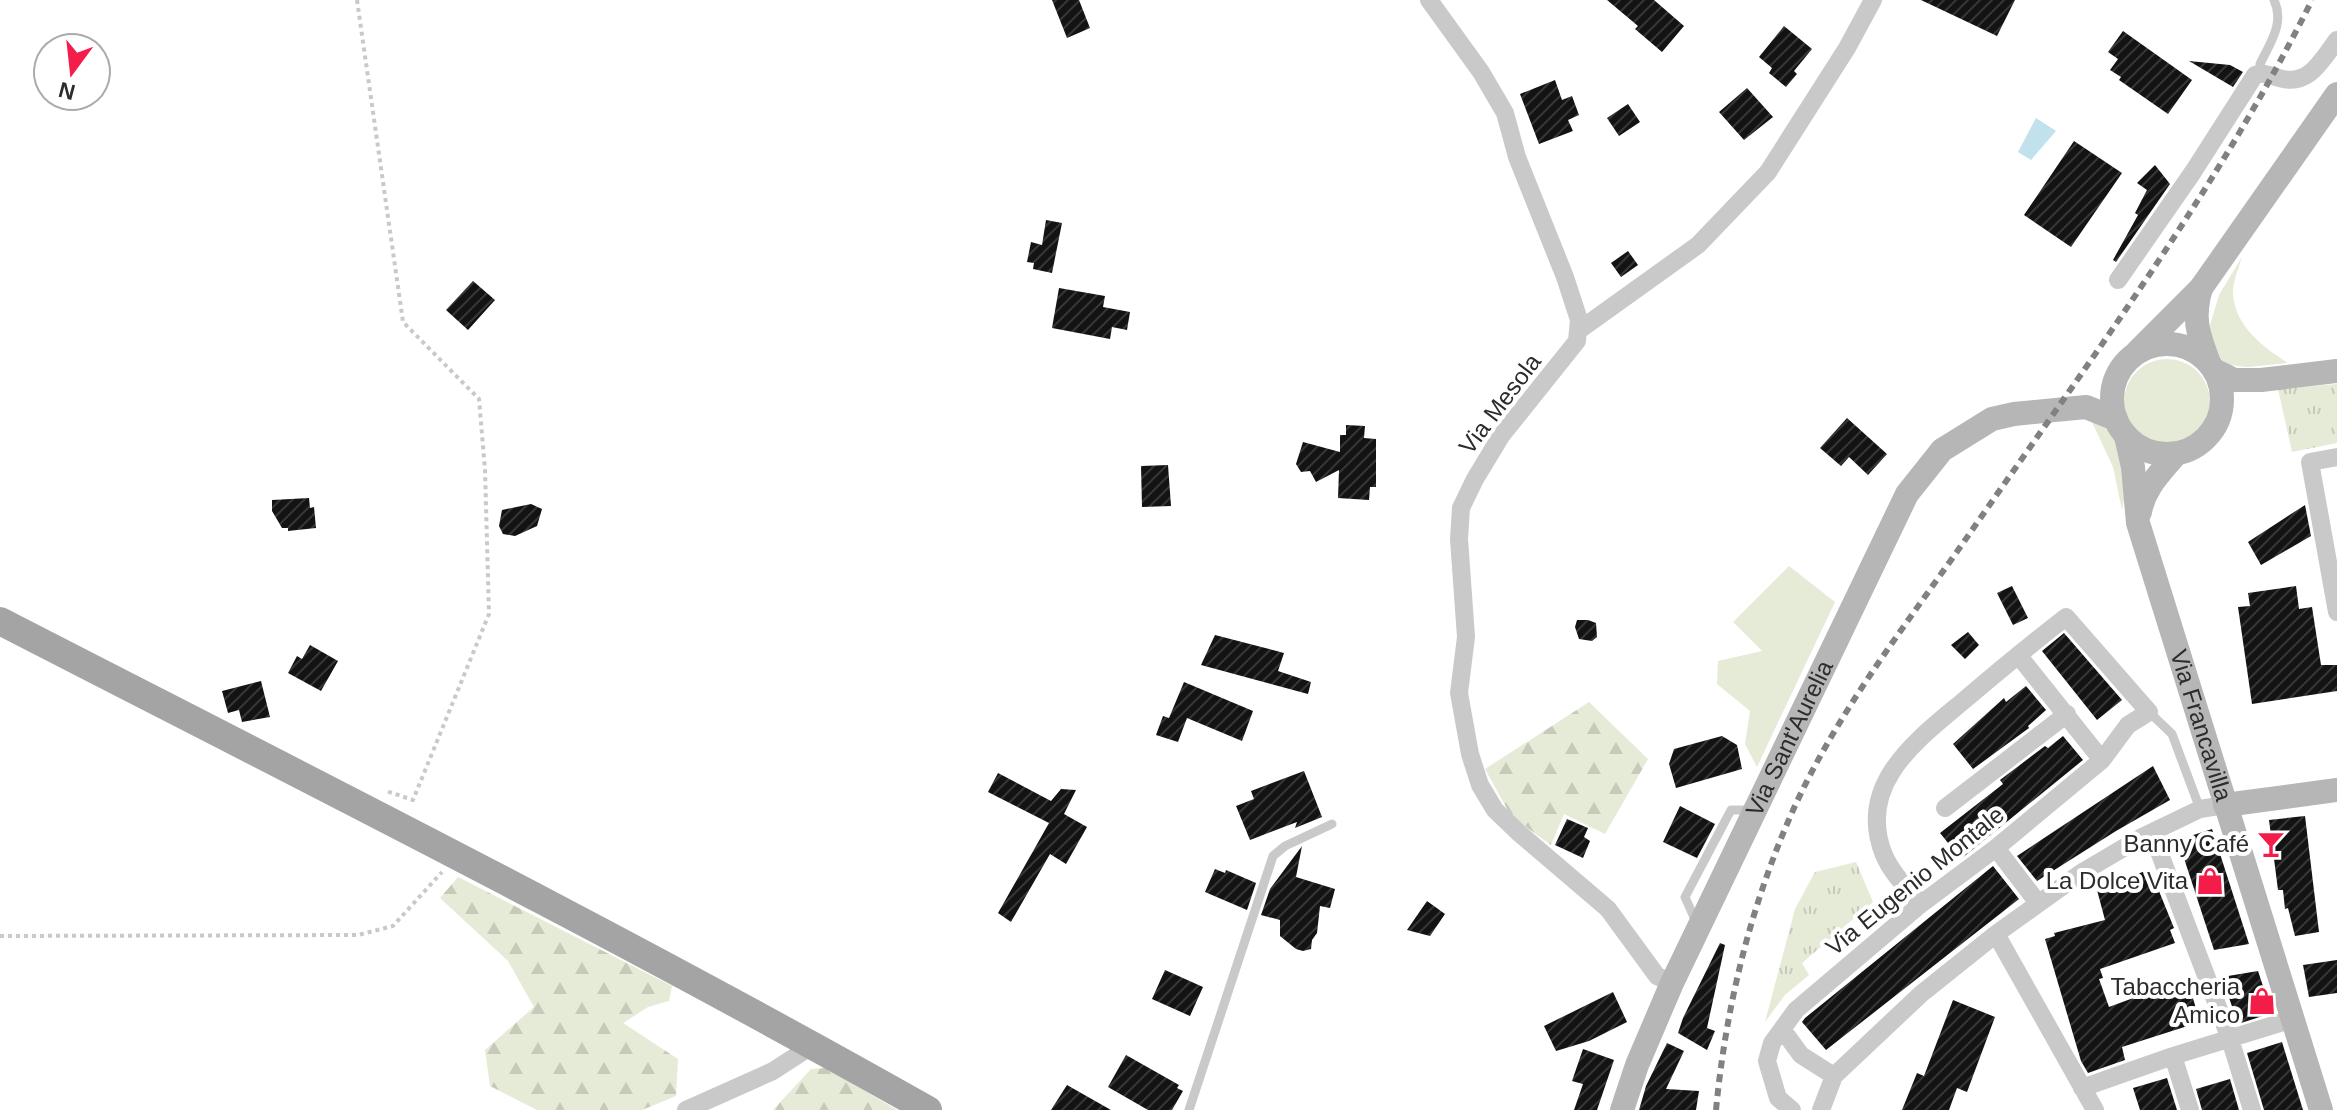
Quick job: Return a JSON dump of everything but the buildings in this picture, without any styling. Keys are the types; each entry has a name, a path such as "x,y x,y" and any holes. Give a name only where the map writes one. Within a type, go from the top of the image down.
{"main road":[{"path":"2261,380 2240,393 2200,444 2176,454 2149,451 2121,428 2086,407 2114,382 2126,362 2201,288 2337,94"},
{"path":"2201,288 2195,310 2197,331 2223,397 2217,424"},
{"path":"2135,354 2158,345 2182,346 2197,352 2234,380 2337,371"},
{"path":"2114,382 2112,407 2121,428"},
{"name":"Via Sant'Aurelia","path":"1622,1110 1637,1065 1672,983 1907,494 1942,450 1992,419 2086,407"},
{"name":"Via Francavilla","path":"2121,428 2133,467 2138,523 2321,1110"},
{"path":"2138,523 2142,501 2148,490 2176,454"},
{"path":"0,621 457,855 813,1045 928,1110"},
{"path":"2225,805 2337,790"}],"street":[{"path":"1429,0 1481,72 1505,113 1517,157 1565,277 1579,320 1578,331"},
{"path":"1578,331 1698,245 1768,172 1847,48 1873,0"},
{"path":"2118,280 2255,75 2263,72 2290,81 2305,79 2337,40"},
{"name":"Via Mesola","path":"1578,331 1577,341 1501,436 1461,508 1459,539 1466,637 1459,693 1470,754 1480,785 1495,810 1608,909 1657,976 1672,983"},
{"path":"2336,600 2310,462 2337,457"},
{"path":"1921,904 1897,877 1885,856 1879,836 1878,819 1888,774 1907,750 2018,655 2066,617 2149,712"},
{"path":"2018,655 2102,760"},
{"name":"Via Eugenio Montale","path":"1792,1110 1778,1098 1767,1061 1772,1043 1796,1010 1921,904 1996,848 2102,760 2128,725 2149,712"},
{"path":"1945,808 2067,714"},
{"path":"1821,1110 1834,1076 1921,994 1996,934 2081,873 2152,833 2200,809 2225,805"},
{"path":"2152,833 2230,1039 2252,1110"},
{"path":"1996,848 2038,903"},
{"path":"1996,934 2095,1110"},
{"path":"2082,1088 2293,1019"},
{"path":"1782,1029 1801,1055 1834,1076"},
{"path":"686,1110 773,1071 813,1045"},
{"path":"2173,1056 2190,1110"}],"lane":[{"path":"2263,72 2260,64 2277,30 2279,14 2274,0"},
{"path":"2149,712 2172,734 2200,809"},
{"path":"1189,1110 1273,856 1285,846 1332,824"}],"path":[{"path":"357,0 403,322 479,399 485,470 489,614 413,800 384,790"},
{"path":"0,936 358,935 393,926 457,855"}],"green space":[{"path":"2242,257 2233,290 2239,317 2260,343 2288,363 2248,367 2227,365 2207,335 2219,295"},
{"path":"2167,359 2191,366 2203,378 2210,402 2203,426 2191,438 2167,445 2143,438 2131,426 2124,402 2131,378 2143,366"},
{"path":"2337,384 2337,443 2292,452 2278,389"},
{"path":"2091,420 2115,426 2129,472 2122,510 2113,467"},
{"path":"1789,566 1835,602 1757,767 1745,744 1750,711 1717,684 1718,661 1762,651 1733,622"},
{"path":"1589,702 1648,759 1605,834 1564,814 1551,845 1511,816 1485,769"},
{"path":"1856,862 1873,902 1802,963 1809,975 1785,995 1765,1022 1795,909 1815,872"},
{"path":"458,877 672,986 669,1001 648,1007 623,1023 678,1059 676,1096 642,1110 537,1110 490,1086 485,1050 534,1007 508,961 440,898"},
{"path":"826,1068 897,1110 773,1110 811,1069"}],"water":[{"path":"2036,118 2056,131 2031,160 2018,152"}],"railway":[{"path":"1716,1110 1726,1032 1753,918 1779,844 1812,771 1876,666 2106,338 2194,206 2236,139 2312,0"}],"place":[{"name":"Banny Café","path":"2271,844"},
{"name":"La Dolce Vita","path":"2210,881"},
{"name":"Tabaccheria Amico","path":"2262,1001"}]}
